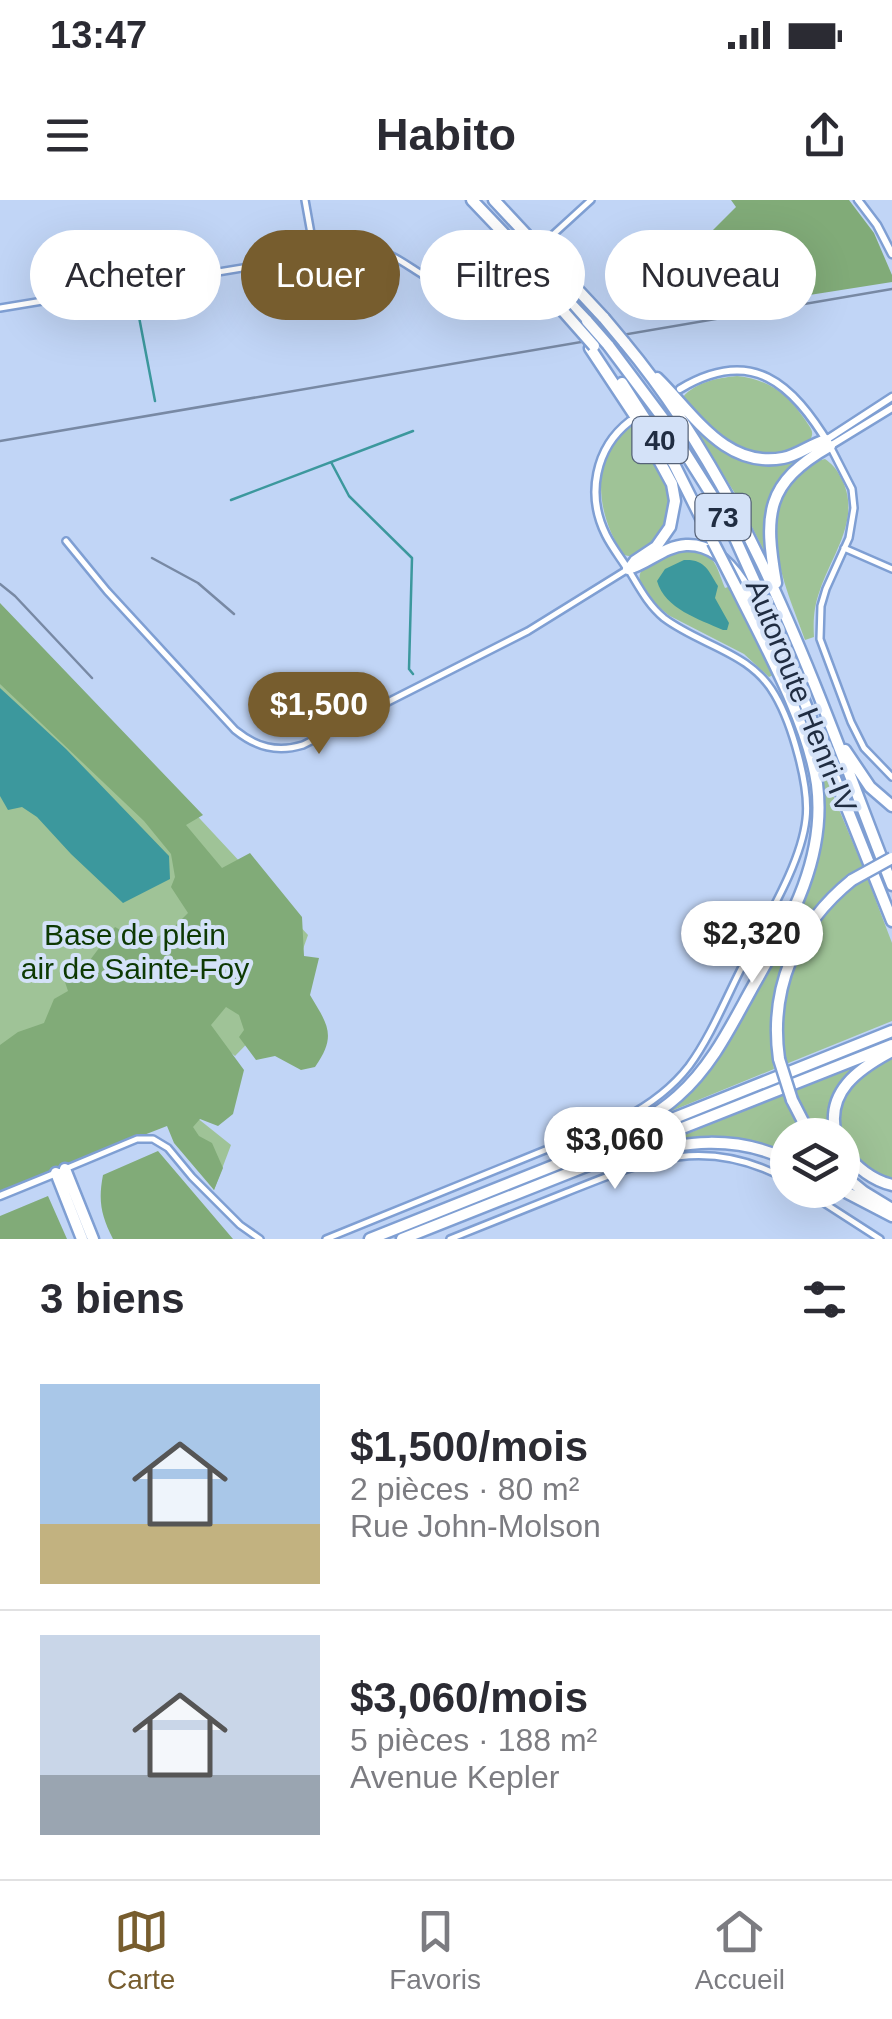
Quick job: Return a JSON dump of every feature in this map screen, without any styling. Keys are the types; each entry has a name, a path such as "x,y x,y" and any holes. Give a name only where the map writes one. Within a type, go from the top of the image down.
{"highway":[{"name":"40","path":"370,1239 573,1158 660,1110 681,1094 704,1069 727,1034 786,927 810,867 816,840 818,805 810,754 773,662 660,440 632,396 471,200"},
{"name":"Autoroute Henri-IV","path":"471,200 608,345 665,421 705,485 735,538 771,618 892,921"},
{"name":"Autoroute Henri-IV","path":"494,200 638,358 712,470 779,598 892,885"},
{"path":"592,347 636,416 672,484 674,514 670,527 656,547 634,561 628,570"},
{"path":"638,358 706,430 744,455 787,457 828,443"},
{"path":"779,598 770,542 773,506 791,472 828,443"},
{"path":"628,570 674,547 687,545 703,546 731,566 744,583 774,645 818,753 862,844"},
{"path":"830,726 860,776 892,806"},
{"path":"801,1118 779,1059 778,1006 784,977 794,951 822,908 852,880 892,858"},
{"path":"573,1158 892,1029"},
{"path":"834,1118 842,1090 860,1070 892,1048"},
{"path":"402,1239 892,1048"},
{"path":"591,1164 704,1141 770,1152"},
{"path":"860,1167 892,1185"},
{"path":"61,1171 82,1239"},
{"path":"61,1171 93,1239"},
{"path":"860,1189 892,1212"},
{"path":"860,1198 892,1212"}],"street":[{"path":"305,200 310,230"},
{"path":"559,230 592,200"},
{"path":"858,200 892,254"},
{"path":"0,308 241,268"},
{"path":"680,389 716,372 732,370 756,373 778,383 798,400 844,471 853,496 853,522 821,606 820,639 858,735 892,778"},
{"path":"828,443 892,397"},
{"path":"828,443 892,408"},
{"path":"326,1239 608,1126 661,1094 686,1070 705,1040 791,867 804,832 807,799 799,761 775,695 744,661 665,618 652,606 605,533 596,477 610,440 630,421"},
{"path":"66,540 106,592 235,730 260,746 275,749 303,745 528,631 628,570"},
{"path":"844,548 892,569"},
{"path":"0,1196 147,1138 168,1148 240,1225 260,1239"},
{"path":"450,1239 632,1166 665,1158 726,1158 770,1171"},
{"path":"832,1208 880,1239"}],"green space":[{"path":"731,200 849,200 874,233 892,282 816,294 816,230 713,230 736,207"},
{"path":"737,376 769,385 785,396 811,428 810,440 778,455 746,451 718,433 683,397 707,382"},
{"path":"693,420 740,456 802,458 778,483 768,552 765,553 736,495 690,422"},
{"path":"632,424 659,464 670,510 658,539 633,557 624,555 614,539 601,486 608,452"},
{"path":"825,459 837,471 846,491 847,520 818,596 814,637 805,640 780,564 776,525 788,487 809,465"},
{"path":"688,549 709,556 725,588 731,586 773,675 769,677 744,654 670,616 643,589 642,570"},
{"name":"Base de plein air de Sainte-Foy","path":"0,603 203,815 186,825 222,868 250,853 302,917 304,956 319,958 310,995 325,1023 328,1039 315,1067 301,1070 275,1056 256,1060 239,1037 244,1030 239,1015 226,1007 211,1025 244,1070 233,1114 218,1126 200,1119 193,1127 199,1136 212,1143 223,1168 214,1190 174,1143 167,1126 0,1191 0,1045 18,1032 44,1023 54,999 68,991 64,979 78,959 87,964 115,927 145,943 171,930 188,913 171,887 175,877 171,854 144,821 0,684"},
{"name":"Base de plein air de Sainte-Foy","path":"0,604 308,935 282,1008 235,1056 230,1052 191,1113 231,1145 214,1190 171,1115 0,1185"},
{"path":"815,752 863,867 818,905 787,954 772,1010 774,1069 664,1114 715,1062 794,918 814,872 820,841"},
{"path":"867,877 892,943 892,1021 786,1064 782,1010 796,958 826,912"},
{"path":"892,1056 892,1180 860,1162 860,1118 838,1118 847,1090 868,1070"},
{"path":"869,1060 837,1091 832,1118 808,1118 795,1089"},
{"path":"783,1095 794,1118 770,1118 770,1149 734,1140 677,1138"},
{"path":"158,1151 233,1239 113,1239 102,1208 103,1175"},
{"path":"48,1196 67,1239 0,1239 0,1216"}],"shaded area":[{"path":"684,560 705,567 718,586 715,598 729,623 727,630 684,612 661,591 657,581 665,569"},
{"path":"0,688 66,749 169,856 170,879 123,903 37,817 22,807 8,810 0,796"}],"waterway":[{"path":"140,320 155,401"},
{"path":"231,500 413,431"},
{"path":"331,462 349,496 412,558 409,669 413,674"}],"railway":[{"path":"0,441 892,289"},
{"path":"152,558 198,583 234,614"},
{"path":"0,584 92,678"}]}
